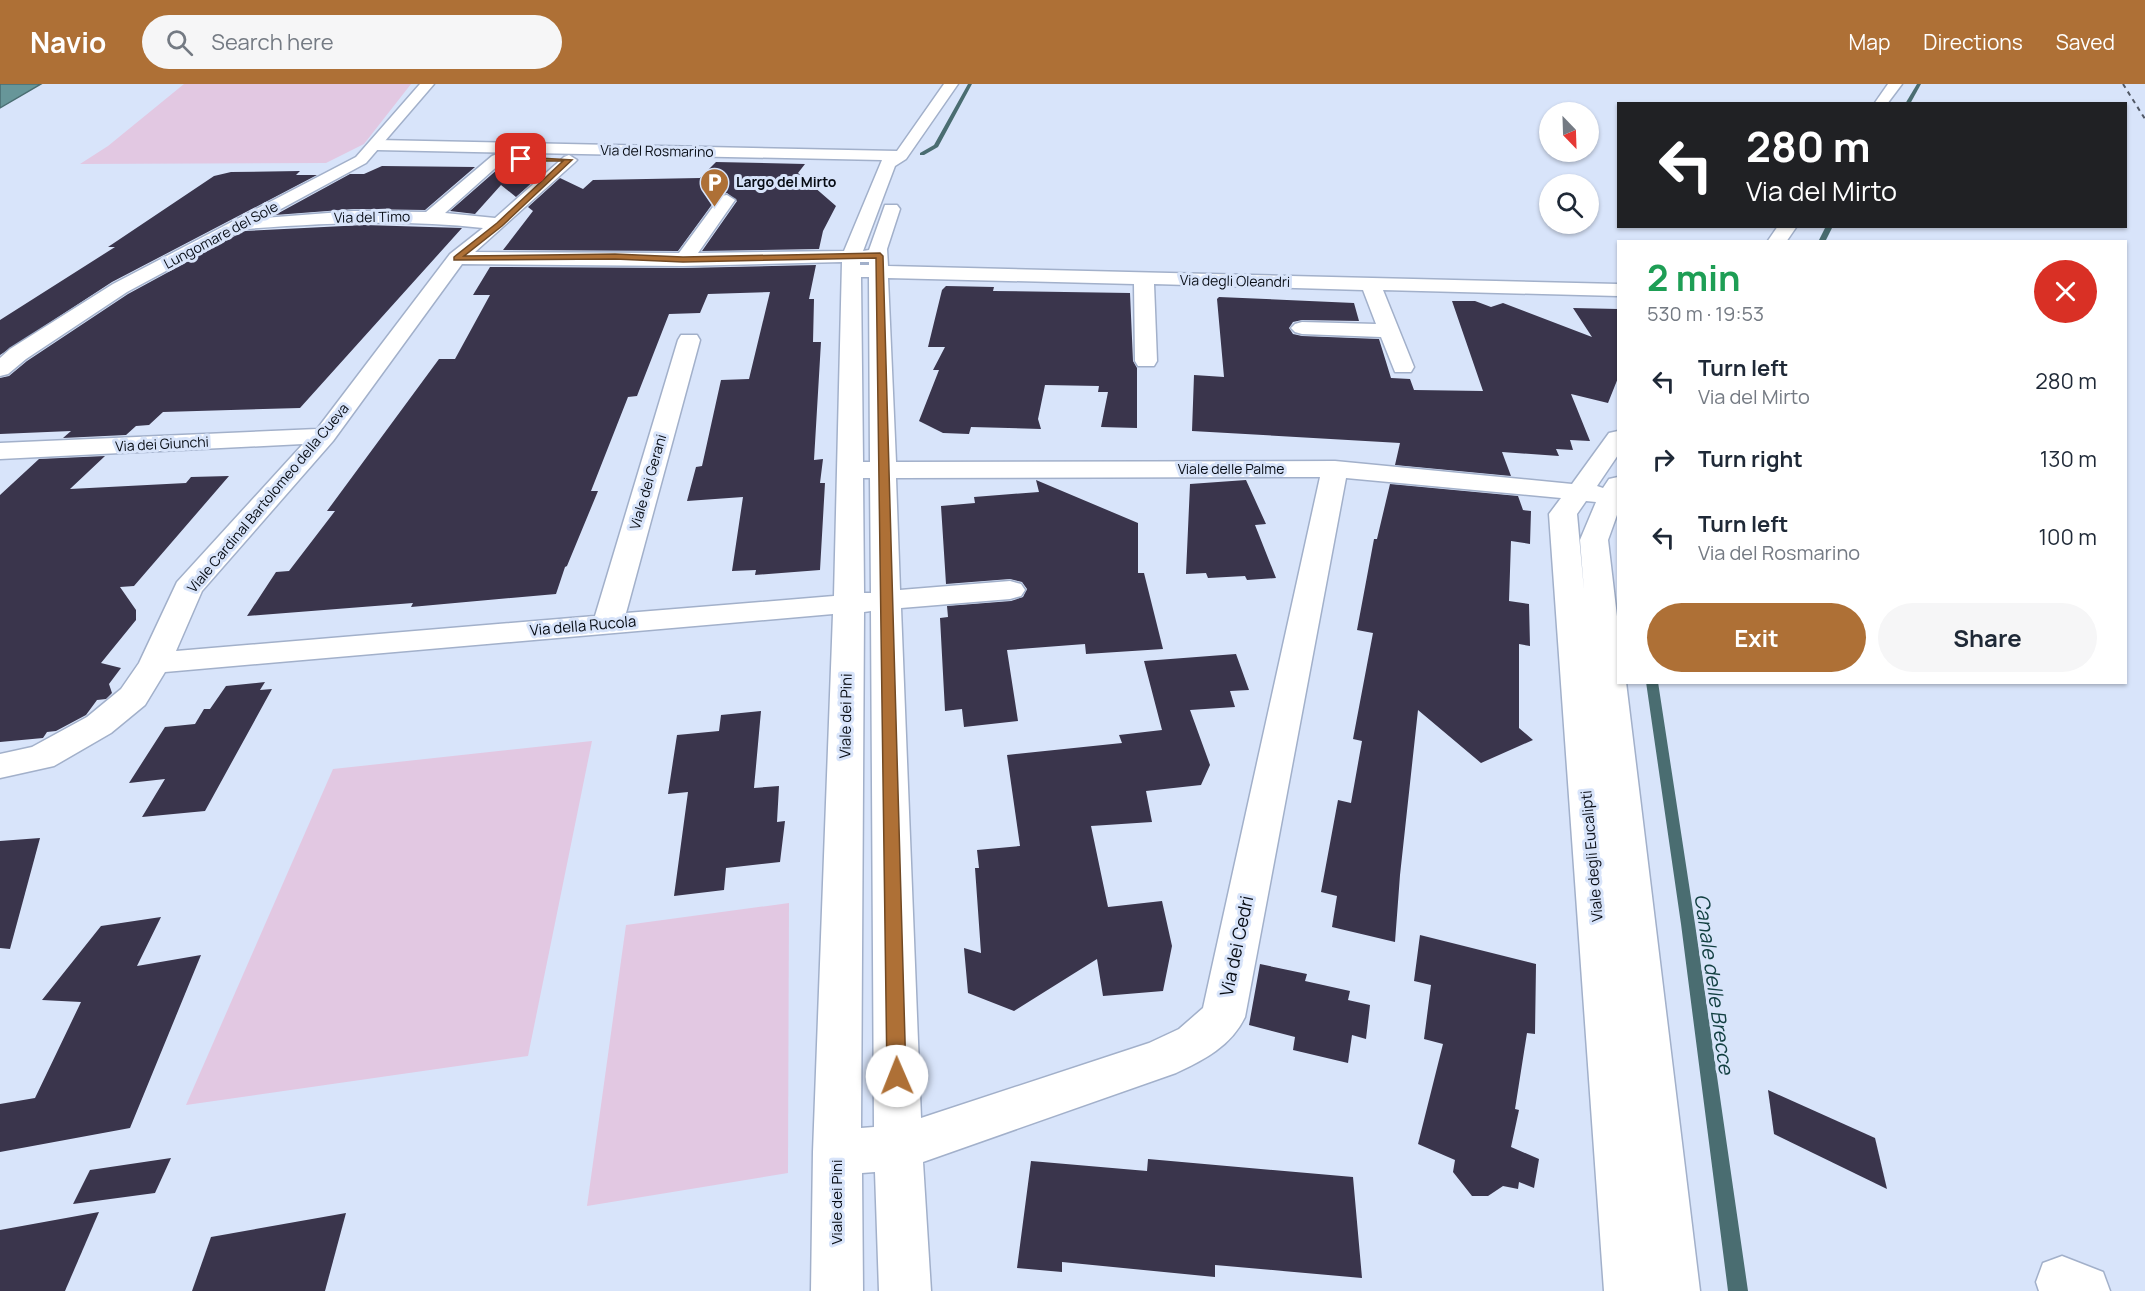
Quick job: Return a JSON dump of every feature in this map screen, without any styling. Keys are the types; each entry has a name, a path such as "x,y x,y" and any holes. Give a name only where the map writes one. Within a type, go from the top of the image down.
{"street":[{"name":"Lungomare del Sole","path":"0,369 18,354 120,288 361,160 377,145 427,84"},
{"path":"901,156 951,84"},
{"path":"1882,102 1895,84"},
{"name":"Via del Rosmarino","path":"377,145 901,156"},
{"name":"Viale dei Pini","path":"837,1291 837,1152 850,471 866,264 878,249 908,162 901,156"},
{"path":"361,160 497,159"},
{"path":"430,217 497,159"},
{"name":"Viale Cardinal Bartolomeo della Cueva","path":"0,766 42,757 99,725 133,697 155,663 188,588 324,436 457,258 500,224 568,160 497,159"},
{"path":"683,260 727,200"},
{"name":"Via del Timo","path":"244,224 354,216 430,217 500,224"},
{"name":"Via degli Oleandri","path":"457,258 615,256 683,260 866,264 1144,278 1617,290"},
{"name":"Viale dei Pini","path":"866,264 884,469 898,1148 905,1291"},
{"path":"1144,278 1146,361"},
{"path":"1371,284 1403,367"},
{"path":"1302,328 1389,331"},
{"name":"Viale dei Gerani","path":"608,623 688,340"},
{"name":"Via dei Giunchi","path":"0,451 324,436"},
{"name":"Viale degli Eucalipti","path":"1617,442 1603,491 1594,540 1674,1291"},
{"name":"Viale delle Palme","path":"850,471 884,469 1335,469 1603,491"},
{"name":"Via dei Cedri","path":"837,1152 898,1148 1160,1059 1195,1043 1223,1017 1335,469"},
{"name":"Viale degli Eucalipti","path":"1603,491 1563,513 1630,1291"},
{"name":"Via della Rucola","path":"155,663 1010,590"}],"shaded area":[{"path":"0,84 41,84 0,108"},
{"path":"184,84 411,84 364,144 326,163 80,164 108,146"},
{"path":"592,741 528,1056 186,1105 333,769"},
{"path":"789,903 788,1173 587,1206 626,925"}],"building":[{"path":"716,162 805,164 798,173 836,206 823,231 819,249 702,251 737,201 727,193 719,195 678,251 503,250 533,211 528,207 560,178 583,189 593,180 700,178"},
{"path":"528,163 545,171 516,197 501,185 475,214 450,211 499,168"},
{"path":"382,166 475,167 425,210 354,209 275,215 350,174 364,174"},
{"path":"300,171 296,175 317,175 112,282 0,355 0,320 115,247 108,247 214,176 231,172"},
{"path":"364,225 462,228 300,408 163,412 149,425 136,426 126,435 63,438 71,431 0,434 0,378 9,376 27,361 128,294 244,231"},
{"path":"816,265 809,299 814,299 813,342 821,342 814,460 823,459 820,483 825,483 820,570 755,575 756,570 732,571 743,497 687,501 696,467 702,466 721,380 749,379 770,292 708,294 700,313 669,314 637,396 628,397 591,491 598,491 565,567 556,594 411,607 413,603 247,616 276,572 289,571 335,511 327,511 439,359 455,359 490,295 473,295 490,267 683,268"},
{"path":"946,286 994,287 993,291 1130,293 1133,361 1137,368 1137,428 1101,427 1108,392 1098,392 1099,386 1045,385 1038,419 1041,429 971,427 969,434 943,433 919,421 939,370 933,370 945,347 928,347 942,290"},
{"path":"1219,297 1354,303 1359,321 1302,320 1293,322 1289,328 1293,334 1302,336 1379,339 1391,378 1410,379 1414,390 1483,391 1452,301 1475,301 1491,307 1503,303 1592,337 1573,308 1617,309 1617,380 1608,403 1571,394 1590,441 1570,440 1573,450 1556,449 1559,456 1502,452 1511,476 1395,465 1400,443 1192,431 1194,375 1224,377 1217,299"},
{"path":"105,456 70,489 186,483 191,477 229,476 134,586 120,587 136,610 136,620 101,663 121,668 109,684 112,693 106,699 97,700 86,715 56,731 47,732 43,738 0,742 0,495 39,459"},
{"path":"1036,480 1138,523 1138,573 1144,573 1163,649 1086,654 1085,644 1007,650 1018,721 964,727 962,709 945,711 940,618 948,617 947,606 1011,601 1023,597 1027,589 1022,582 1010,579 946,584 941,506 975,503 974,497 1039,492"},
{"path":"1246,480 1266,524 1255,525 1276,578 1247,580 1245,576 1208,578 1206,573 1186,574 1190,484"},
{"path":"1390,484 1518,496 1523,510 1531,511 1530,544 1511,541 1509,601 1529,604 1530,646 1519,644 1519,728 1533,740 1481,763 1418,710 1395,942 1332,927 1337,896 1321,892 1338,800 1351,803 1362,741 1353,739 1373,633 1357,630 1374,539 1377,539"},
{"path":"1236,654 1249,690 1230,691 1235,707 1190,710 1210,765 1201,785 1146,791 1152,822 1091,826 1108,907 1162,901 1172,946 1163,991 1103,996 1097,959 1014,1011 968,993 964,948 981,953 975,868 979,868 977,850 1020,846 1007,755 1122,743 1119,735 1162,730 1144,661"},
{"path":"265,682 260,690 272,689 205,811 142,817 165,779 129,783 165,727 195,724 204,709 210,709 226,686"},
{"path":"761,711 754,788 779,786 777,822 785,821 780,862 726,868 724,890 674,896 688,792 668,794 677,735 719,731 721,715"},
{"path":"40,838 10,949 0,948 0,841"},
{"path":"161,917 137,966 201,955 130,1128 0,1152 0,1104 35,1098 81,1002 42,1000 101,926"},
{"path":"1420,935 1536,964 1535,1034 1527,1033 1515,1109 1519,1110 1511,1147 1539,1159 1534,1188 1519,1182 1518,1189 1503,1186 1488,1196 1472,1196 1453,1172 1455,1160 1418,1144 1443,1044 1424,1039 1431,985 1414,981"},
{"path":"1260,964 1307,974 1305,981 1350,991 1348,1000 1370,1005 1366,1039 1352,1035 1348,1063 1293,1050 1295,1037 1249,1025"},
{"path":"1768,1090 1875,1138 1887,1189 1774,1134"},
{"path":"171,1158 155,1193 73,1204 90,1170"},
{"path":"1148,1159 1353,1177 1362,1278 1215,1265 1215,1277 1062,1262 1062,1272 1017,1268 1031,1161 1147,1171"},
{"path":"99,1212 65,1291 0,1291 0,1230"},
{"path":"346,1213 325,1291 192,1291 211,1237"}],"waterway":[{"path":"922,154 936,146 970,84"},
{"name":"Canale delle Brecce","path":"1908,102 1919,84"},
{"name":"Canale delle Brecce","path":"1822,240 1829,228"},
{"name":"Canale delle Brecce","path":"1652,684 1738,1291"}],"railway":[{"path":"2123,84 2145,119"}],"place":[{"name":"Largo del Mirto","path":"715,208"}],"route":[{"path":"521,159 568,160 500,224 457,258 615,256 683,260 880,256 897,1076"}]}
